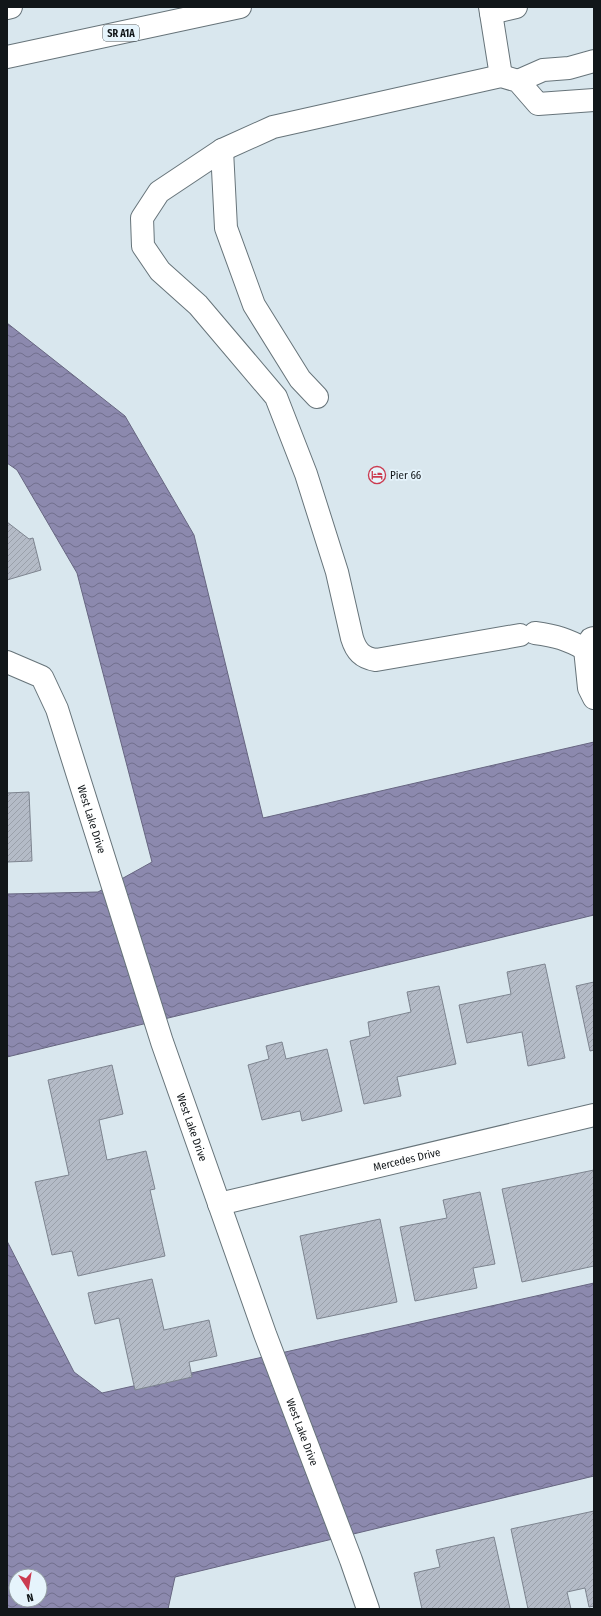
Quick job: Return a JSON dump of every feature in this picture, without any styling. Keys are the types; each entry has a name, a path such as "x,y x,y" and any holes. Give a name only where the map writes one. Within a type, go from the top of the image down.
{"street":[{"path":"7,8 11,7"},
{"name":"SR A1A","path":"7,57 240,7"},
{"path":"516,7 491,10 510,79 538,104 594,100"},
{"path":"594,61 569,68 544,70 510,79 273,126 222,150 159,192 142,218 143,246 160,271 198,305 276,398 306,474 336,572 354,645 360,654 367,659 376,660 528,634 562,637 589,644 589,688 594,698"},
{"path":"222,150 226,228 254,305 300,379 317,397"},
{"name":"West Lake Drive","path":"7,662 42,677 57,709 162,1042 265,1334 351,1560 368,1609"},
{"name":"Mercedes Drive","path":"219,1204 594,1115"}],"water":[{"path":"7,323 125,416 194,535 263,818 594,742 594,915 7,1057 7,894 98,892 152,862 77,573 17,470 7,463"},
{"path":"7,1241 74,1372 102,1393 594,1283 594,1476 175,1577 168,1609 7,1609"}],"building":[{"path":"7,522 29,539 33,538 41,570 7,580"},
{"path":"29,792 32,861 7,862 7,793"},
{"path":"545,964 565,1058 528,1066 522,1032 467,1043 459,1005 511,994 507,972"},
{"path":"594,982 594,1050 590,1051 576,986"},
{"path":"439,986 456,1064 397,1077 401,1096 364,1104 350,1041 370,1036 368,1022 411,1012 407,992"},
{"path":"282,1042 286,1059 327,1049 342,1111 302,1121 300,1111 262,1120 248,1065 269,1059 266,1046"},
{"path":"112,1065 123,1114 99,1120 107,1160 146,1151 155,1189 150,1190 165,1256 78,1276 72,1251 52,1255 35,1182 69,1175 48,1080"},
{"path":"594,1170 594,1266 522,1282 502,1189"},
{"path":"480,1192 495,1264 473,1268 477,1288 415,1301 400,1227 447,1218 443,1200"},
{"path":"380,1219 397,1302 317,1319 300,1236"},
{"path":"152,1279 164,1330 209,1320 217,1356 189,1362 192,1377 135,1390 119,1318 95,1324 88,1293"},
{"path":"594,1511 594,1606 589,1607 585,1588 567,1592 571,1609 528,1609 511,1529"},
{"path":"494,1537 510,1609 422,1609 414,1573 440,1567 436,1550"}],"place":[{"name":"Pier 66","path":"377,475"}]}
